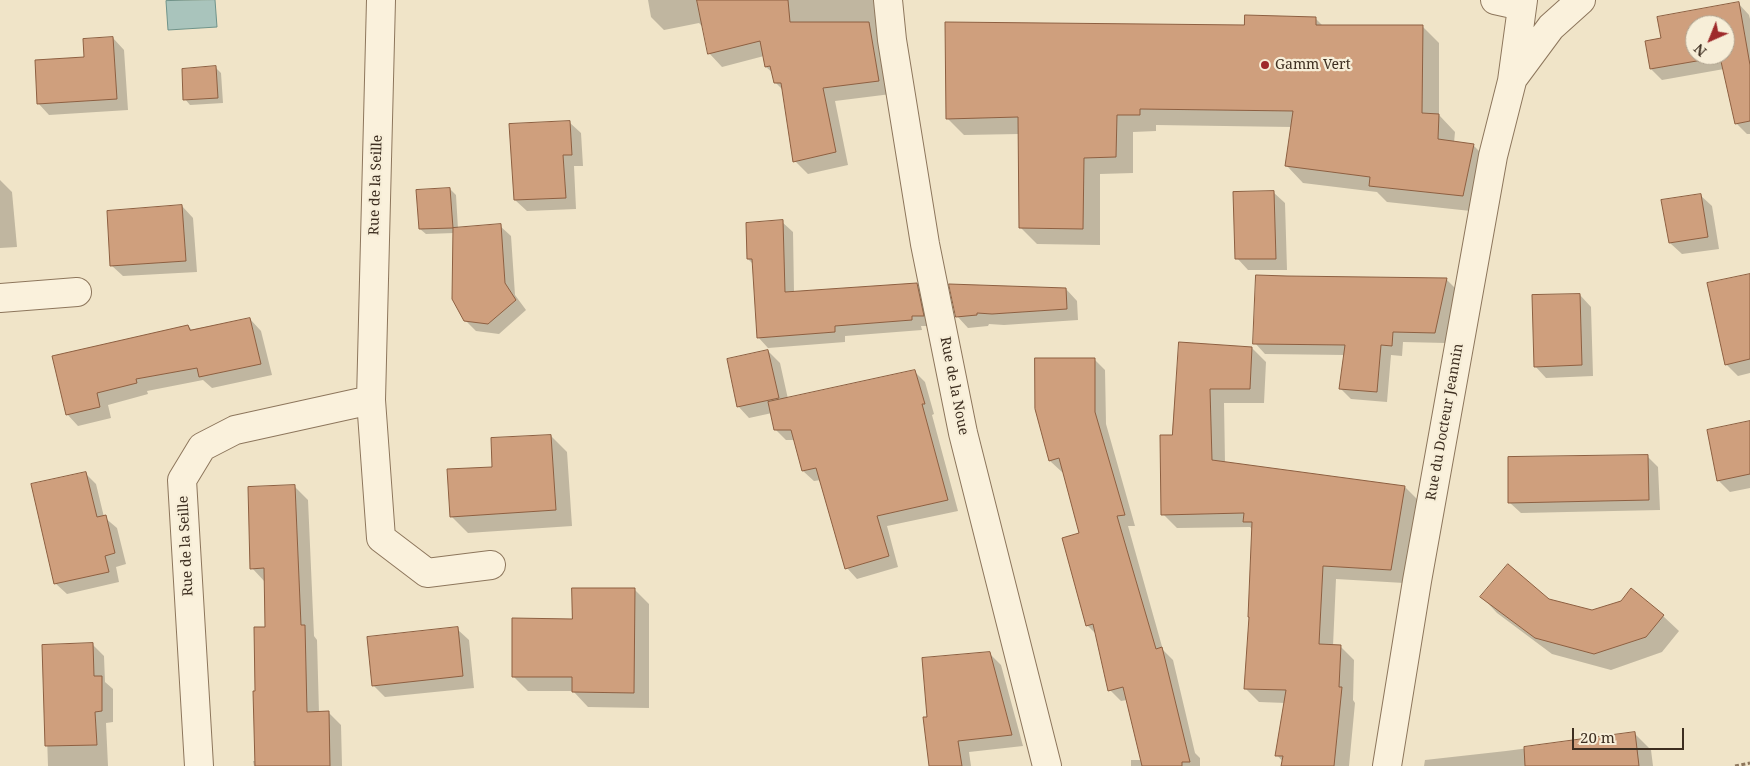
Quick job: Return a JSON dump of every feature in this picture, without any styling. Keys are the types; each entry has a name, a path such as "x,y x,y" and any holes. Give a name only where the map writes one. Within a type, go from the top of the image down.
{"street":[{"name":"Rue de la Seille","path":"381,0 371,400 380,538 427,573 492,565"},
{"name":"Rue de la Noue","path":"888,0 892,40 925,244 963,433 1047,766"},
{"path":"1495,0 1523,3"},
{"name":"Rue du Docteur Jeannin","path":"1512,81 1551,27 1580,0"},
{"name":"Rue du Docteur Jeannin","path":"1387,766 1416,581 1493,156 1512,81 1523,3"},
{"path":"0,298 77,292"},
{"name":"Rue de la Seille","path":"199,766 182,480 202,447 235,430 371,400"}],"path":[{"path":"1735,766 1750,763"}],"water":[{"path":"215,0 217,27 168,30 166,1"}],"building":[{"path":"697,0 788,0 790,22 869,22 879,81 823,88 836,152 793,162 781,83 774,83 770,66 765,67 760,41 708,54"},
{"path":"1739,2 1750,65 1750,121 1735,124 1722,65 1735,65 1735,15 1685,15 1685,63 1650,69 1645,41 1661,38 1657,17"},
{"path":"1245,15 1316,17 1316,25 1423,25 1422,113 1439,114 1438,139 1474,144 1463,196 1369,186 1370,177 1285,166 1293,111 1140,109 1140,115 1117,115 1116,157 1084,158 1083,229 1019,228 1018,117 946,119 945,22 1244,25"},
{"path":"113,37 117,99 37,104 35,60 84,57 83,39"},
{"path":"216,66 218,98 183,100 182,69"},
{"path":"570,121 572,155 563,155 566,198 514,200 509,124"},
{"path":"450,188 453,228 419,229 416,190"},
{"path":"1274,191 1276,259 1235,259 1233,192"},
{"path":"1701,194 1708,237 1669,243 1661,200"},
{"path":"182,205 186,261 110,266 107,211"},
{"path":"783,220 785,292 917,283 924,316 912,316 912,320 835,326 835,332 757,338 752,259 747,259 746,223"},
{"path":"501,224 505,283 516,300 488,324 464,321 452,299 453,228"},
{"path":"1750,274 1750,359 1725,365 1707,283"},
{"path":"1256,275 1447,278 1435,333 1393,332 1392,346 1381,345 1377,392 1339,389 1345,345 1253,344"},
{"path":"949,284 1066,288 1067,309 992,314 977,313 977,315 956,317"},
{"path":"1580,294 1582,365 1534,367 1532,295"},
{"path":"250,318 261,364 199,377 197,368 136,379 137,383 97,393 100,407 66,415 52,356 188,325 190,330"},
{"path":"1179,342 1252,347 1250,389 1210,389 1212,460 1405,486 1391,570 1323,566 1319,644 1341,645 1339,687 1342,687 1334,766 1281,766 1283,756 1275,756 1286,690 1244,689 1249,617 1252,522 1243,522 1244,513 1161,515 1160,435 1172,435"},
{"path":"768,350 779,398 737,407 727,359"},
{"path":"1035,358 1095,358 1095,412 1125,515 1117,516 1156,649 1162,647 1190,762 1182,762 1182,766 1142,766 1123,687 1108,691 1093,624 1086,626 1062,538 1079,533 1059,458 1049,461 1035,409"},
{"path":"915,370 925,404 922,404 948,500 877,516 889,556 845,569 816,468 802,471 791,430 774,430 768,402"},
{"path":"1750,421 1750,474 1717,481 1707,430"},
{"path":"551,435 556,510 450,517 447,469 492,467 491,438"},
{"path":"1648,455 1649,500 1508,503 1508,457"},
{"path":"86,472 97,517 106,515 115,553 105,556 109,572 54,584 31,484"},
{"path":"295,485 301,625 305,625 307,712 329,711 330,766 255,766 254,627 265,627 264,568 250,569 248,487"},
{"path":"1508,564 1549,599 1592,610 1621,601 1631,588 1664,615 1646,637 1594,654 1535,638 1480,597"},
{"path":"572,588 635,588 634,693 572,692 572,677 512,677 512,618 572,619"},
{"path":"458,627 463,676 372,686 367,637"},
{"path":"93,643 94,676 102,676 102,711 95,712 97,745 45,746 42,645"},
{"path":"990,652 1012,735 958,741 962,766 929,766 923,717 927,717 922,658"},
{"path":"1635,732 1639,766 1525,766 1524,747"}],"place":[{"name":"Gamm Vert","path":"1265,65"}]}
